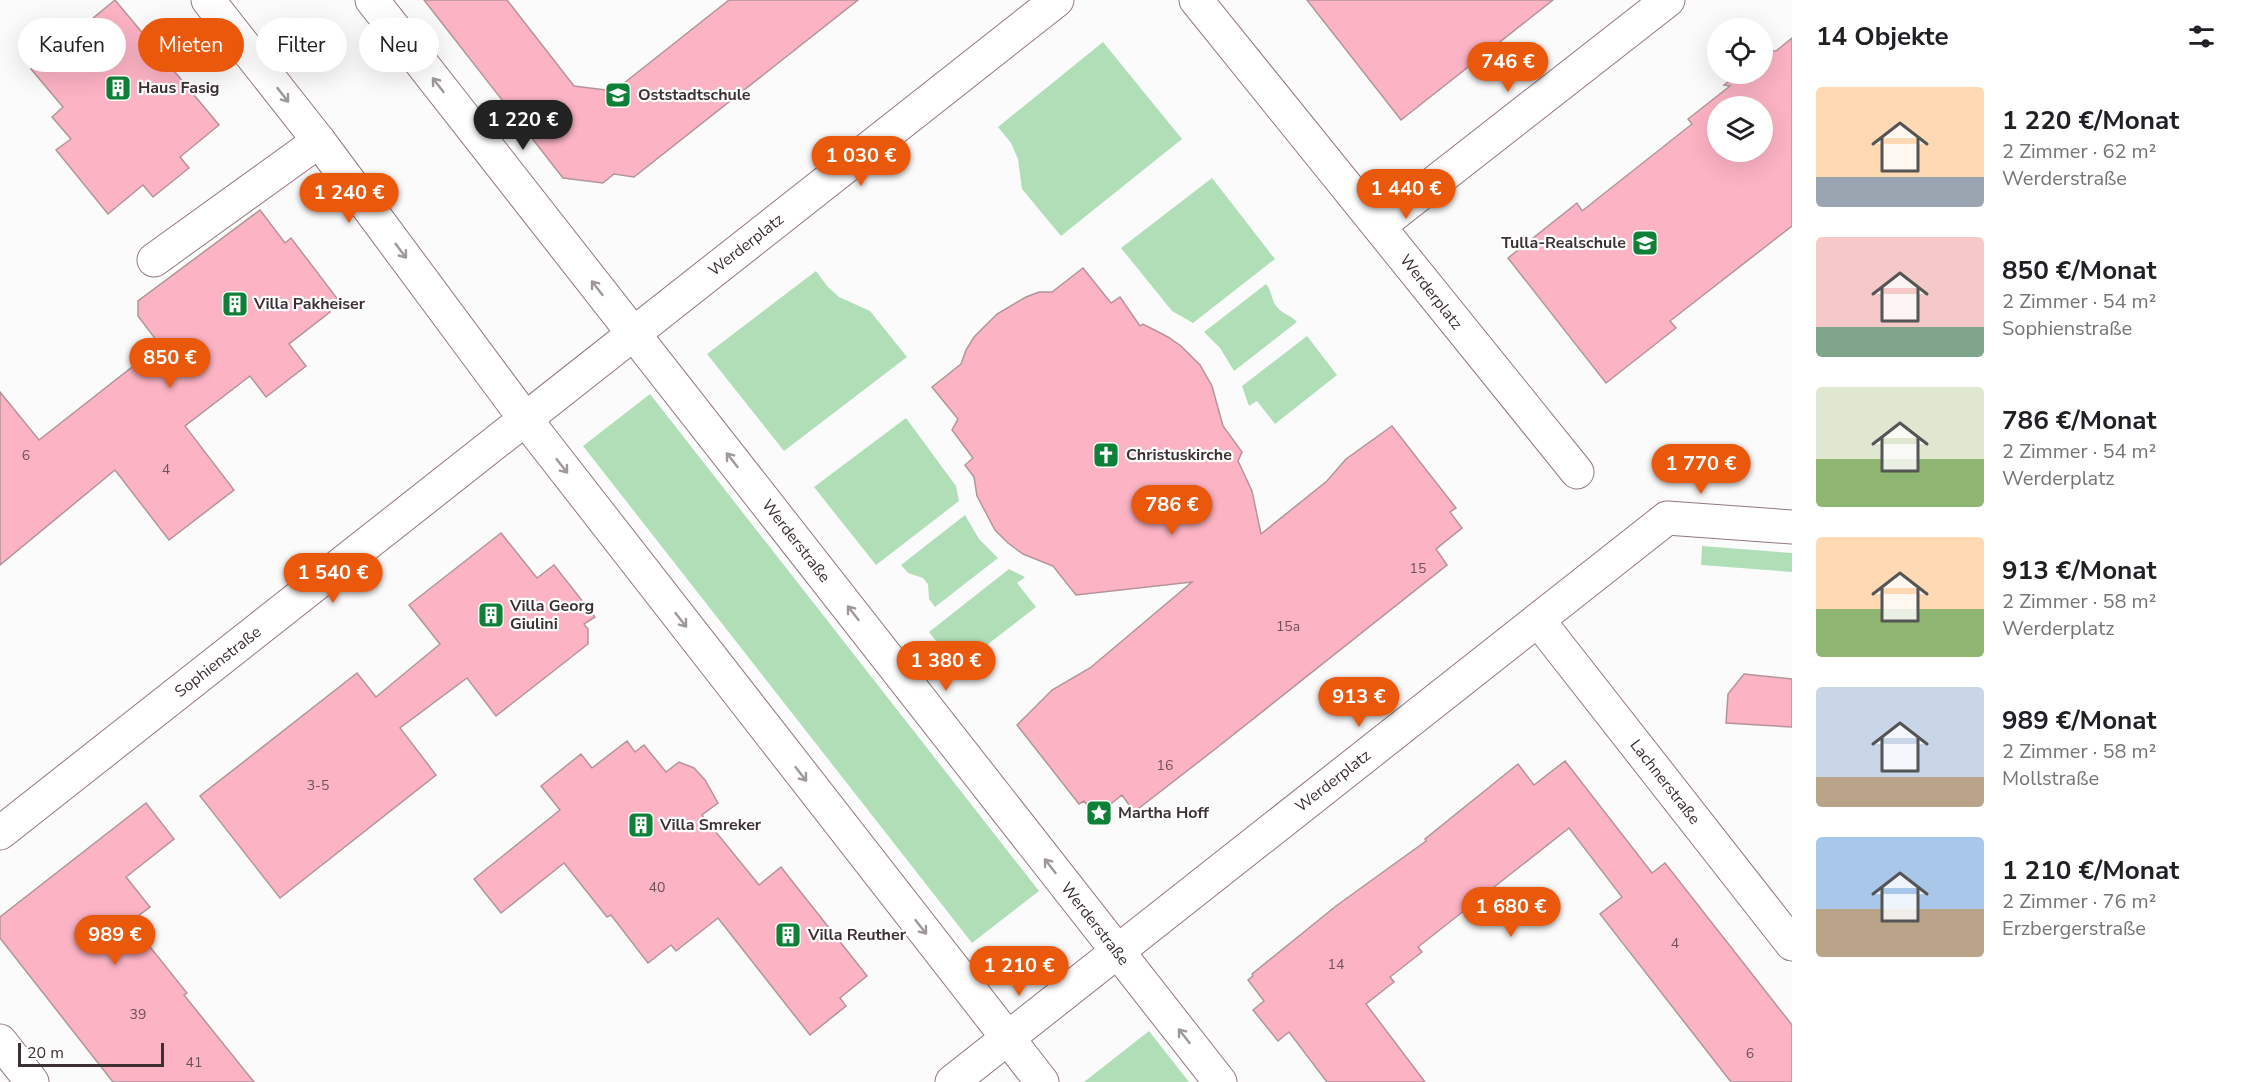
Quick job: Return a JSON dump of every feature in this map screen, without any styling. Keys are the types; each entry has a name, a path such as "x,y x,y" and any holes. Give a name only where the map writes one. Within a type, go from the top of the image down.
{"street":[{"path":"208,0 319,141 526,420 1042,1082"},
{"name":"Werderstraße","path":"372,0 1220,1082"},
{"name":"Werderplatz","path":"633,334 1057,0"},
{"name":"Werderplatz","path":"1196,0 1577,472"},
{"path":"1379,226 1668,0"},
{"path":"154,260 319,141"},
{"name":"Sophienstraße","path":"0,833 633,334"},
{"name":"Werderplatz","path":"952,1082 1667,518 1792,527"},
{"name":"Lachnerstraße","path":"1538,620 1792,944"},
{"path":"0,1041 32,1082"}],"green space":[{"path":"1103,42 1182,139 1061,236 1022,189 1018,159 1011,143 998,127"},
{"path":"1212,178 1275,259 1193,323 1172,311 1121,248"},
{"path":"816,271 839,297 870,311 907,357 784,451 707,354"},
{"path":"1266,284 1277,307 1297,322 1234,371 1220,348 1204,332"},
{"path":"1307,336 1337,375 1275,424 1257,401 1249,406 1242,386"},
{"path":"650,394 1039,891 972,943 583,446"},
{"path":"906,418 956,486 959,501 876,565 814,487"},
{"path":"965,515 979,539 998,558 935,607 929,599 928,584 923,578 908,573 901,565"},
{"path":"1702,546 1792,553 1792,572 1701,565"},
{"path":"1009,569 1025,577 1017,583 1036,607 957,668 929,632"},
{"path":"1149,1031 1189,1082 1084,1082"}],"building":[{"name":"Haus Fasig","path":"115,0 138,28 138,72 175,72 219,125 180,157 189,168 153,197 143,185 108,214 56,150 71,139 52,117 63,107 34,72 126,72 126,18 93,18"},
{"name":"Oststadtschule","path":"424,0 507,0 574,86 614,91 729,0 858,0 634,177 614,174 603,183 563,178"},
{"path":"1307,0 1553,0 1401,120"},
{"path":"1792,38 1792,226 1670,321 1676,328 1606,383 1508,258 1577,203 1582,211 1692,124 1688,119 1707,104 1707,162 1773,162 1773,96 1717,96 1730,86 1725,84 1773,84 1773,51"},
{"path":"260,210 285,243 291,238 339,301 328,309 330,312 289,344 306,366 266,397 250,376 185,426 234,490 169,540 115,470 0,565 0,392 39,440 160,345 138,316 138,301"},
{"path":"1083,268 1111,303 1120,297 1140,326 1143,324 1168,337 1200,365 1212,386 1223,426 1242,452 1238,461 1252,491 1261,534 1327,481 1346,459 1392,426 1456,508 1450,512 1462,528 1436,549 1447,565 1214,750 1134,812 1122,795 1096,816 1084,801 1079,804 1017,725 1052,690 1090,668 1192,582 1076,595 1053,566 1023,554 995,530 977,496 974,477 965,465 973,458 952,430 958,419 932,387 961,364 974,337 997,314 1026,297 1039,292 1052,292"},
{"path":"501,533 537,578 554,565 595,617 584,624 588,629 588,644 496,716 467,678 400,728 436,775 280,898 200,796 357,673 376,697 440,644 409,605"},
{"path":"1744,674 1792,679 1792,727 1726,723 1728,694"},
{"path":"627,741 635,752 644,745 666,772 679,762 694,768 705,780 718,803 702,815 759,885 781,867 867,976 840,998 846,1006 810,1035 718,918 676,951 671,945 648,963 611,915 607,917 564,863 501,913 474,879 560,810 541,786 581,754 592,768"},
{"path":"1565,761 1652,873 1665,863 1792,1025 1792,1082 1731,1082 1600,914 1622,897 1569,828 1418,947 1422,952 1390,977 1394,982 1366,1004 1425,1082 1327,1082 1289,1032 1278,1041 1253,1010 1264,1001 1248,980 1253,976 1252,974 1336,906 1426,841 1425,839 1518,764 1534,785"},
{"path":"146,803 174,839 126,877 150,907 130,922 187,993 184,995 254,1082 113,1082 0,938 0,917"}],"place":[{"name":"Haus Fasig","path":"118,88"},
{"name":"Oststadtschule","path":"618,95"},
{"name":"Tulla-Realschule","path":"1645,243"},
{"name":"Villa Pakheiser","path":"235,304"},
{"name":"Christuskirche","path":"1106,455"},
{"name":"Villa Georg Giulini","path":"491,615"},
{"name":"Martha Hoff","path":"1099,813"},
{"name":"Villa Smreker","path":"641,825"},
{"name":"Villa Reuther","path":"788,935"}]}
